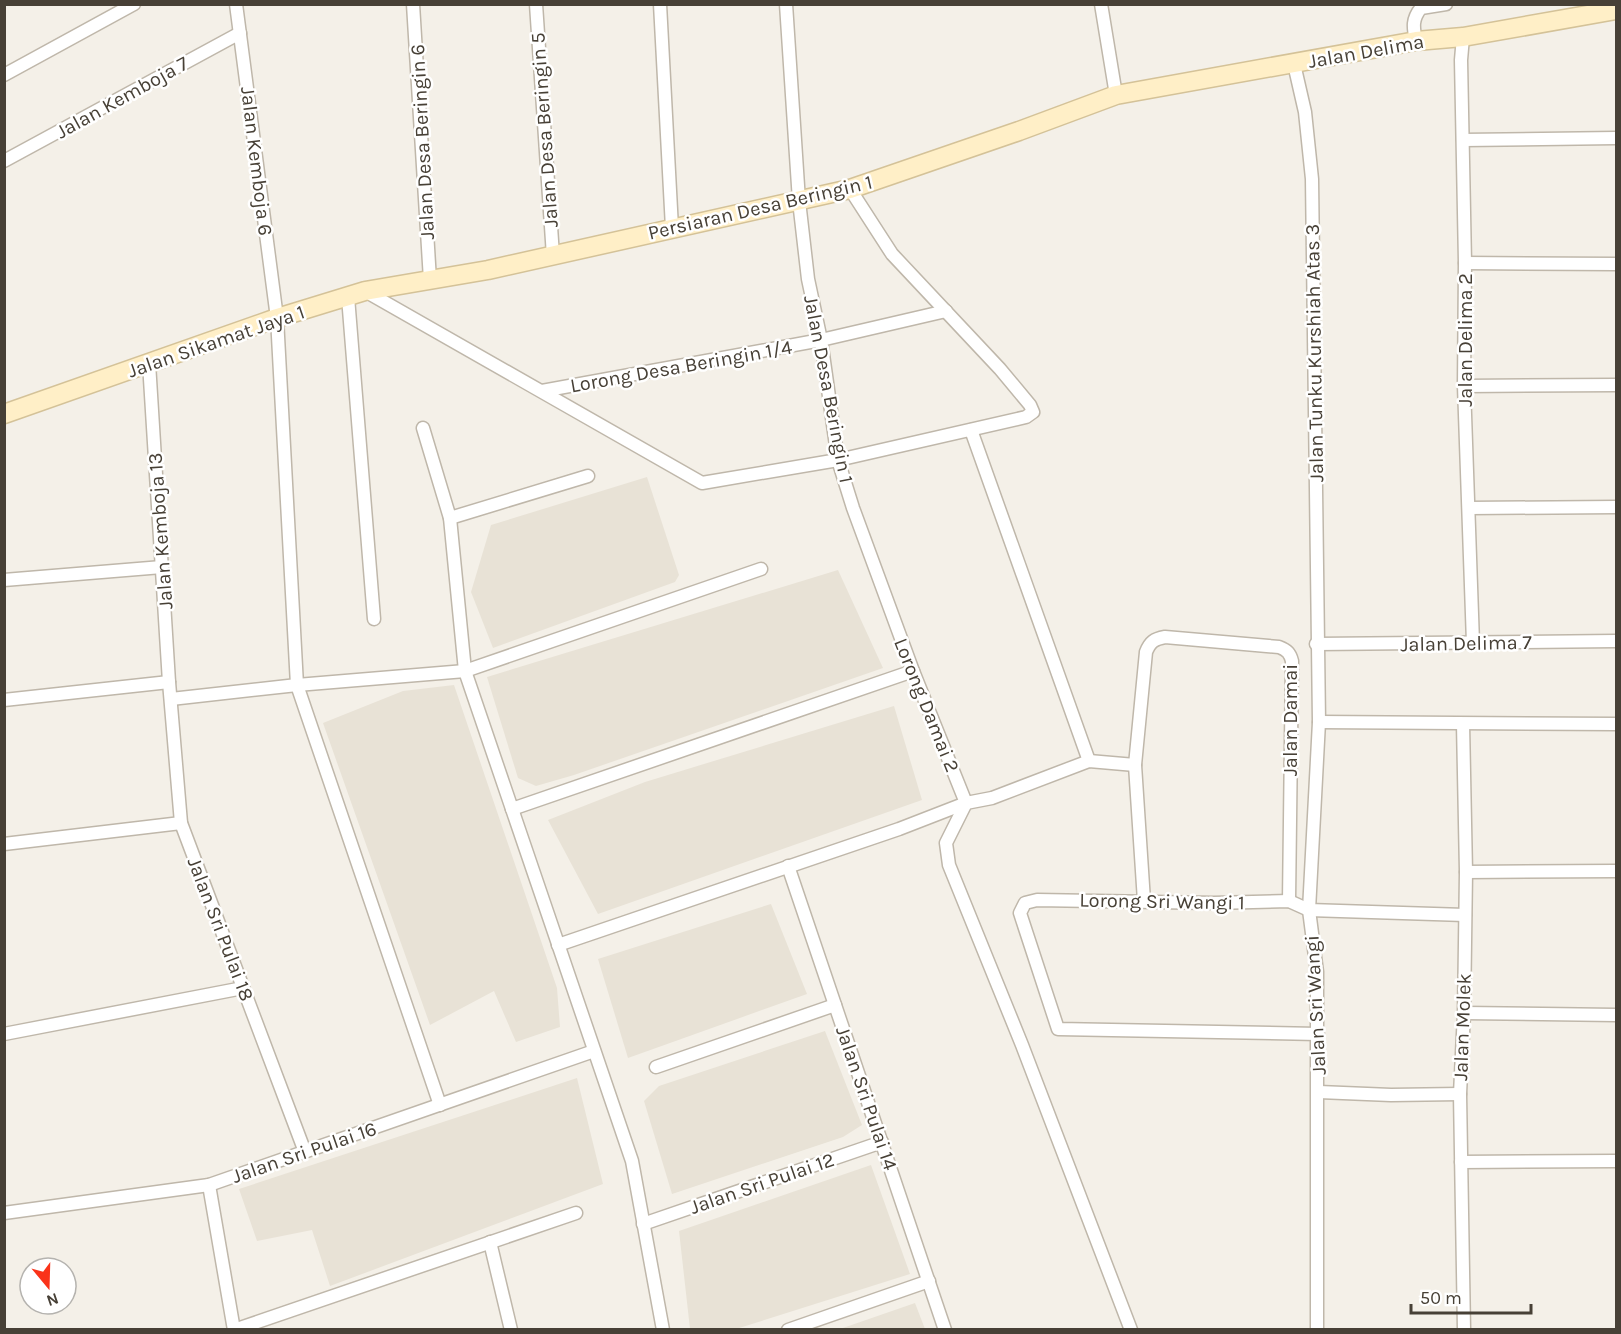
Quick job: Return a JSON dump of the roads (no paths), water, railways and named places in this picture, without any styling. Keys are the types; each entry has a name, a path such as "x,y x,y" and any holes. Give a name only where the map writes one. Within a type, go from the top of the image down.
{"main road":[{"name":"Jalan Delima","path":"1116,95 1416,41 1463,37 1617,10"},
{"name":"Persiaran Desa Beringin 1","path":"430,280 553,256 849,189 1116,95"},
{"name":"Jalan Sikamat Jaya 1","path":"4,414 277,318 357,294 430,280"}],"street":[{"path":"4,75 134,4"},
{"name":"Jalan Kemboja 6","path":"237,4 277,318 297,685 440,1105"},
{"name":"Jalan Desa Beringin 6","path":"413,4 430,280"},
{"name":"Jalan Desa Beringin 5","path":"536,4 553,256"},
{"path":"660,4 672,228"},
{"name":"Jalan Desa Beringin 1","path":"786,4 799,201 808,279 820,340 838,460 889,606"},
{"path":"1101,4 1116,95"},
{"path":"1416,41 1413,25 1421,8 1446,4"},
{"name":"Jalan Kemboja 7","path":"4,161 240,33"},
{"name":"Jalan Delima 2","path":"1463,37 1461,60 1465,263 1464,386 1473,643"},
{"name":"Jalan Tunku Kurshiah Atas 3","path":"1294,64 1305,112 1312,179 1316,644"},
{"path":"1463,140 1617,138"},
{"path":"357,294 542,391 702,483 838,460 1026,417 1033,412 1030,405 1000,369 892,254 849,189"},
{"path":"1465,263 1617,264"},
{"path":"357,294 374,618"},
{"name":"Lorong Desa Beringin 1/4","path":"542,391 820,340 946,311"},
{"name":"Jalan Kemboja 13","path":"149,363 171,699"},
{"path":"1464,386 1617,385"},
{"path":"423,428 450,518 465,670 632,1161 663,1329"},
{"path":"971,430 1089,761"},
{"path":"450,518 588,476"},
{"path":"1469,508 1617,507"},
{"path":"4,580 162,567"},
{"path":"171,699 465,670 761,569"},
{"name":"Lorong Damai 2","path":"889,606 966,803"},
{"name":"Jalan Damai","path":"1144,901 1135,765 1146,652 1149,644 1156,638 1165,637 1279,647 1290,655 1292,661 1288,901"},
{"name":"Jalan Delima 7","path":"1316,644 1617,641"},
{"name":"Jalan Sri Wangi","path":"1316,644 1319,722 1309,910 1317,972 1317,1329"},
{"path":"512,809 913,671"},
{"path":"4,700 169,682"},
{"name":"Jalan Sri Pulai 18","path":"171,699 181,823 305,1152"},
{"path":"1319,722 1617,724"},
{"name":"Jalan Molek","path":"1462,724 1466,872 1464,1013 1460,1094 1464,1329"},
{"path":"558,945 899,829 966,803 992,798 1089,761 1135,765"},
{"path":"966,803 946,843 949,865 1022,1045 1131,1329"},
{"path":"4,844 181,823"},
{"name":"Jalan Sri Pulai 14","path":"788,866 945,1329"},
{"path":"1466,872 1617,871"},
{"name":"Lorong Sri Wangi 1","path":"1309,910 1288,901 1214,903 1037,900 1025,903 1020,913 1058,1029 1318,1034"},
{"path":"1309,910 1465,915"},
{"path":"4,1034 243,988"},
{"path":"656,1067 835,1005"},
{"path":"1464,1013 1617,1015"},
{"name":"Jalan Sri Pulai 16","path":"4,1214 209,1185 594,1051"},
{"path":"1318,1092 1391,1095 1460,1094"},
{"name":"Jalan Sri Pulai 12","path":"643,1224 882,1142"},
{"path":"1461,1162 1617,1161"},
{"path":"209,1185 234,1329 576,1213"},
{"path":"490,1242 511,1329"},
{"path":"788,1329 929,1281"}]}
